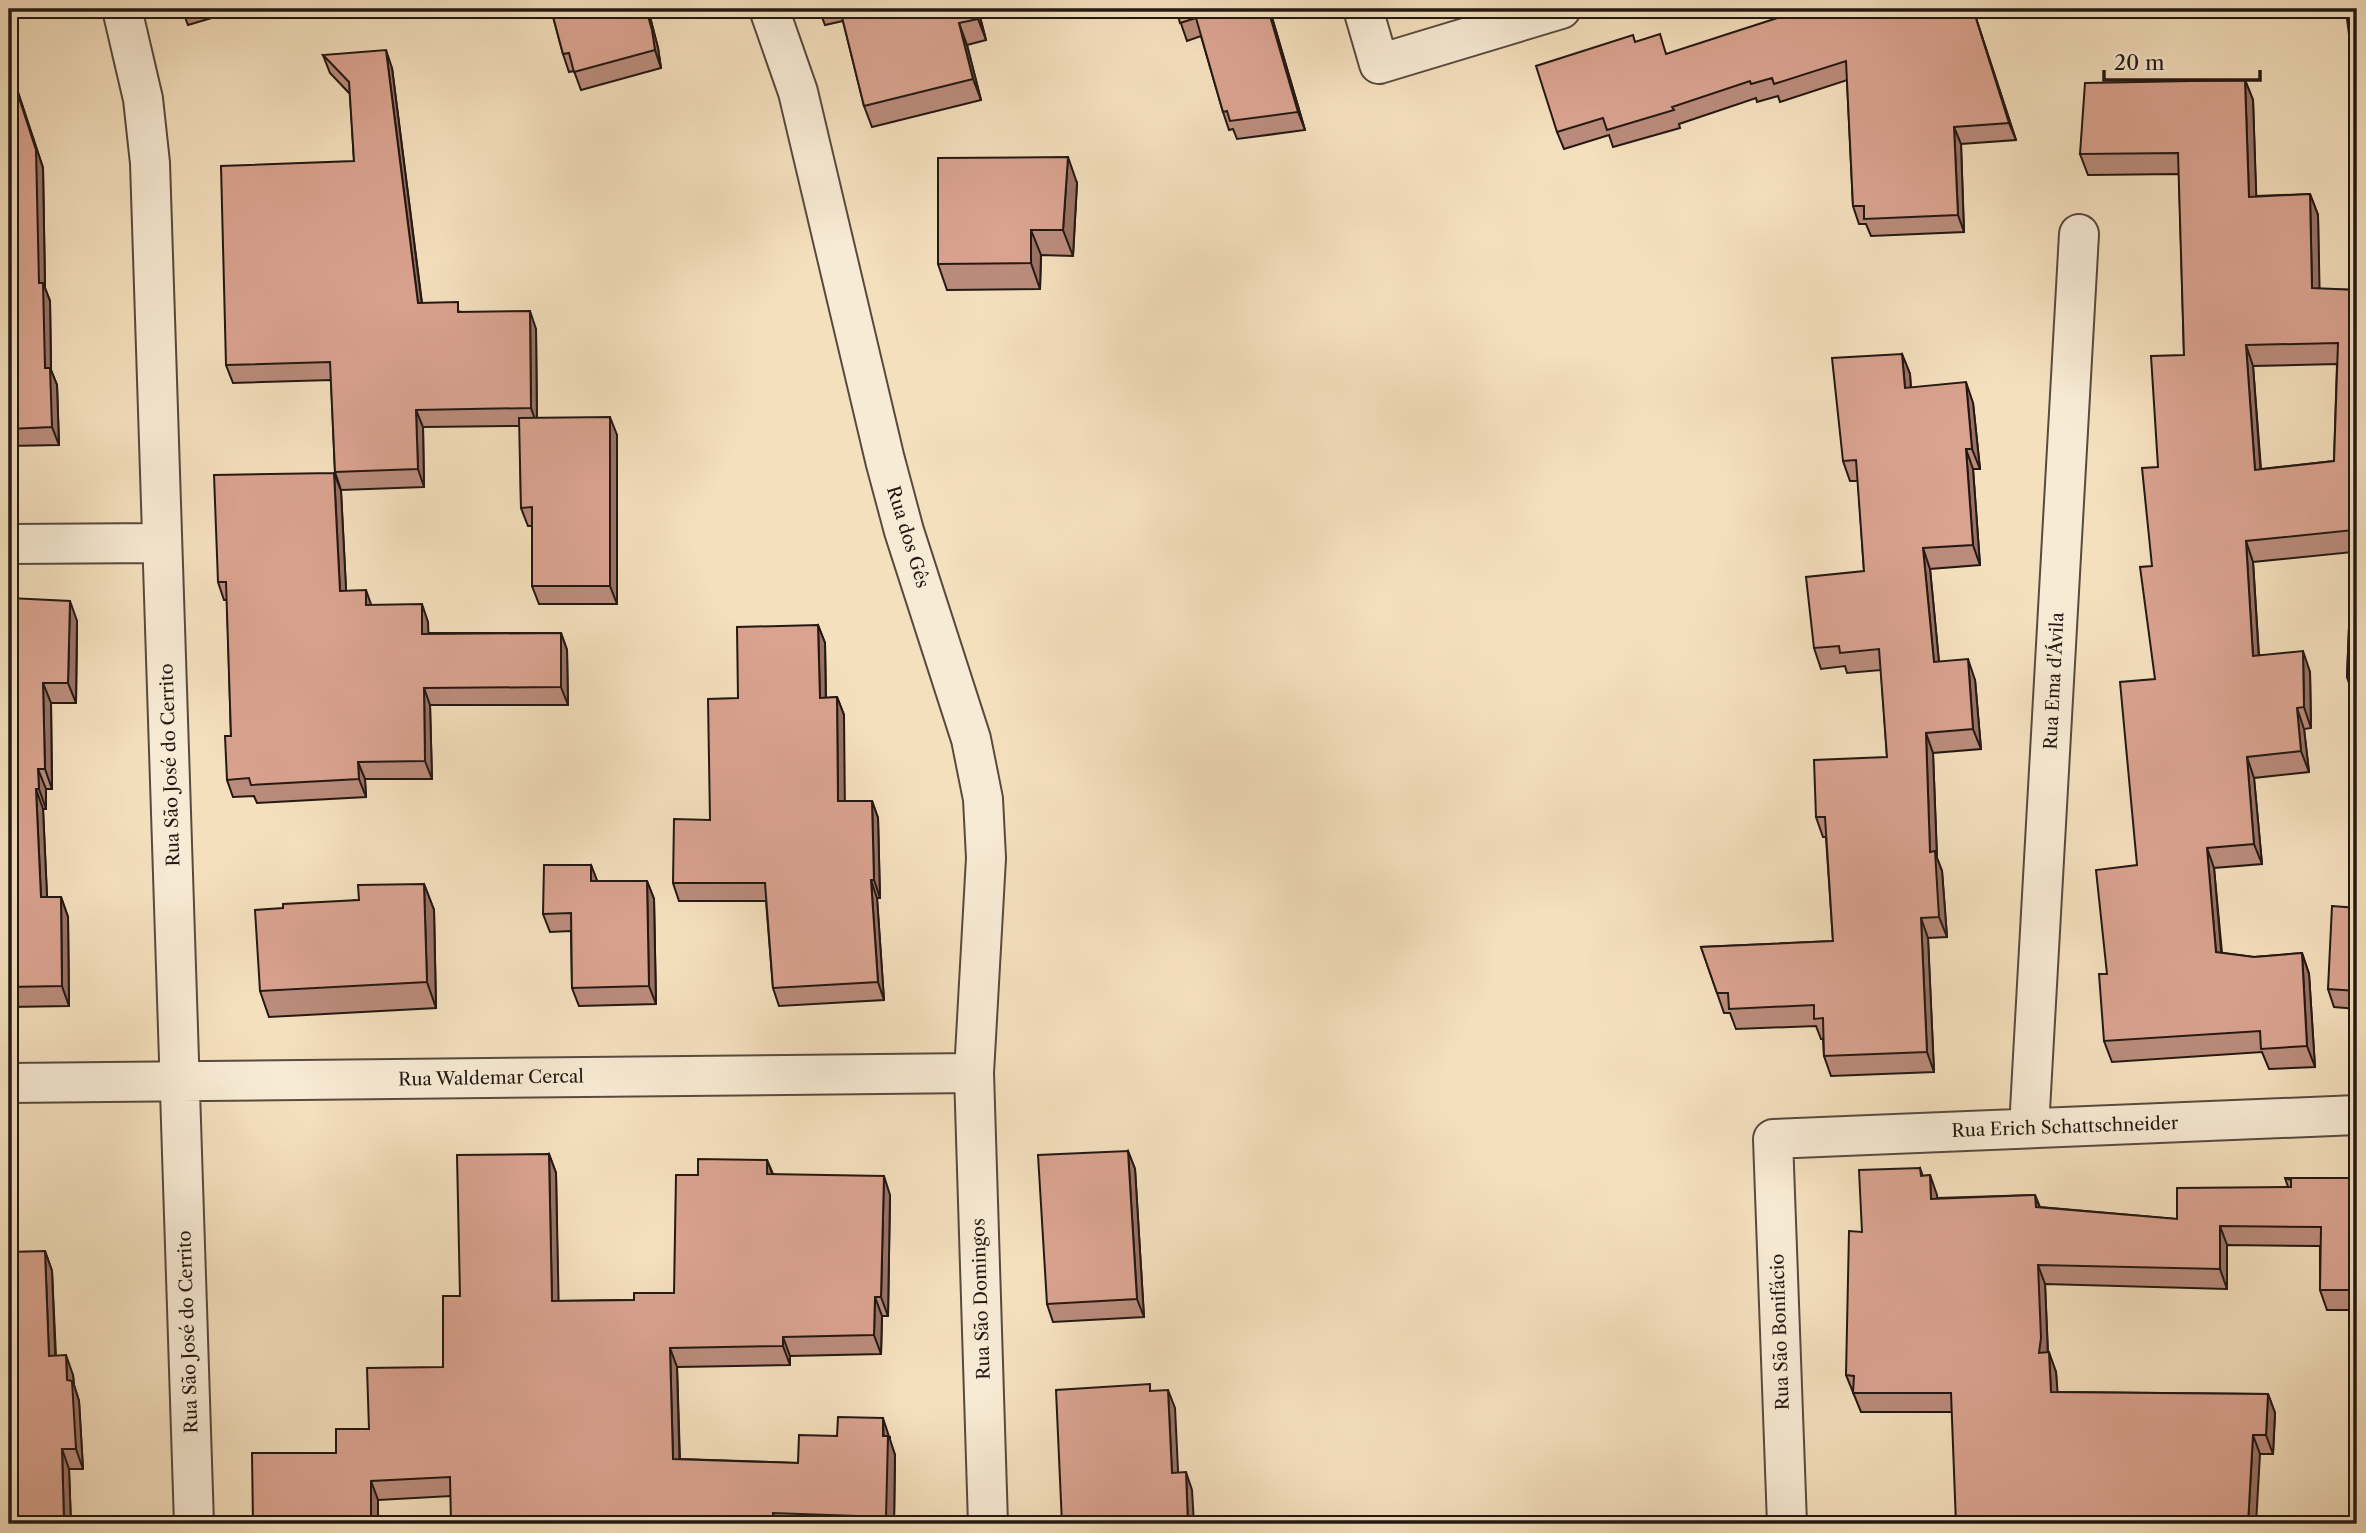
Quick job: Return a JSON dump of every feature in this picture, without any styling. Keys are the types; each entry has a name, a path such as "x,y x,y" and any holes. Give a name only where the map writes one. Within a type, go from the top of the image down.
{"street":[{"name":"Rua São José do Cerrito","path":"122,9 143,99 150,163 194,1524"},
{"name":"Rua dos Gês","path":"769,9 798,93 901,519 971,739 984,799 986,858 974,1073"},
{"path":"1363,9 1379,64 1561,9"},
{"name":"Rua Ema d'Ávila","path":"2029,1128 2079,234"},
{"path":"9,544 162,543"},
{"name":"Rua Waldemar Cercal","path":"9,1083 974,1073"},
{"name":"Rua São Domingos","path":"974,1073 988,1524"},
{"name":"Rua Erich Schattschneider","path":"1773,1139 2357,1115"},
{"name":"Rua São Bonifácio","path":"1773,1139 1787,1524"}],"building":[{"path":"551,9 646,9 655,50 574,72 569,53 563,54"},
{"path":"840,9 976,9 978,19 959,23 973,79 864,106"},
{"path":"1176,9 1268,9 1298,112 1230,121 1227,111 1223,112 1196,18 1180,23"},
{"path":"1805,9 1973,9 2009,123 1954,127 1958,215 1864,219 1864,206 1853,206 1846,61 1774,84 1772,78 1751,84 1750,81 1672,107 1674,110 1607,130 1603,118 1557,132 1536,66 1633,35 1635,42 1660,34 1666,54"},
{"path":"2357,18 2357,95 2347,19"},
{"path":"386,50 418,303 458,302 458,312 530,311 531,408 416,410 418,469 335,472 330,362 226,365 221,166 354,161 349,82 323,55"},
{"path":"9,67 36,150 39,283 43,283 45,368 50,368 52,427 9,429"},
{"path":"2245,80 2249,197 2310,194 2312,288 2357,290 2357,678 2347,677 2353,530 2246,541 2253,656 2303,651 2304,707 2297,708 2301,751 2247,757 2254,844 2207,848 2216,952 2254,957 2302,953 2307,1046 2261,1049 2260,1031 2104,1041 2099,974 2107,974 2096,870 2137,865 2120,682 2155,679 2140,567 2152,566 2142,468 2158,467 2151,356 2184,355 2178,153 2080,154 2085,83","holes":["2338,343 2334,461 2255,470 2246,345"]},
{"path":"1068,157 1063,230 1031,230 1031,263 938,264 938,158"},
{"path":"1902,354 1905,388 1966,382 1972,449 1966,449 1973,545 1923,548 1934,662 1968,659 1973,729 1926,733 1930,852 1935,851 1939,917 1921,918 1927,1052 1824,1056 1823,1018 1814,1019 1814,1005 1729,1009 1728,993 1717,993 1701,947 1833,941 1825,817 1816,817 1814,760 1887,757 1879,649 1840,653 1839,646 1814,648 1806,577 1864,571 1856,460 1843,461 1832,358"},
{"path":"610,417 610,586 532,586 532,507 521,508 519,418"},
{"path":"334,473 340,591 366,590 366,605 422,604 422,634 561,633 561,687 424,688 425,761 358,762 359,779 251,785 249,778 227,780 225,736 231,736 226,582 218,582 214,475"},
{"path":"9,598 70,601 68,683 43,683 45,769 38,769 39,789 36,789 41,897 61,897 62,986 9,987"},
{"path":"818,625 820,698 837,697 838,801 872,801 874,880 871,880 878,982 773,988 765,883 673,883 674,819 710,820 708,699 738,698 737,627"},
{"path":"544,865 591,865 591,881 647,881 649,986 572,988 571,913 543,914"},
{"path":"424,884 427,982 260,991 255,910 283,908 283,904 359,900 358,885"},
{"path":"2332,906 2357,908 2357,991 2328,989"},
{"path":"1128,1151 1137,1299 1047,1304 1038,1155"},
{"path":"549,1154 552,1301 634,1300 634,1293 674,1293 676,1175 698,1175 698,1159 767,1160 767,1174 884,1176 881,1297 875,1297 874,1335 783,1337 783,1346 670,1348 673,1459 798,1463 799,1435 837,1436 838,1417 883,1418 883,1436 888,1436 886,1517 773,1513 773,1522 768,1524 451,1524 450,1477 371,1481 371,1524 253,1524 252,1453 336,1453 336,1429 369,1429 367,1368 443,1367 443,1296 460,1296 457,1155"},
{"path":"1920,1168 1921,1176 1930,1175 1931,1199 2035,1195 2036,1207 2177,1219 2177,1188 2291,1187 2291,1180 2285,1178 2357,1178 2357,1290 2320,1290 2321,1227 2220,1226 2220,1269 2038,1265 2041,1338 2039,1353 2049,1352 2051,1392 2268,1394 2266,1435 2253,1435 2248,1524 1956,1524 1951,1393 1853,1393 1854,1376 1846,1375 1849,1231 1862,1232 1859,1170"},
{"path":"45,1251 49,1356 66,1355 67,1380 72,1381 76,1449 62,1449 64,1522 9,1524 9,1252"},
{"path":"1150,1384 1150,1391 1168,1390 1172,1473 1186,1472 1188,1524 1062,1524 1056,1390"}]}
